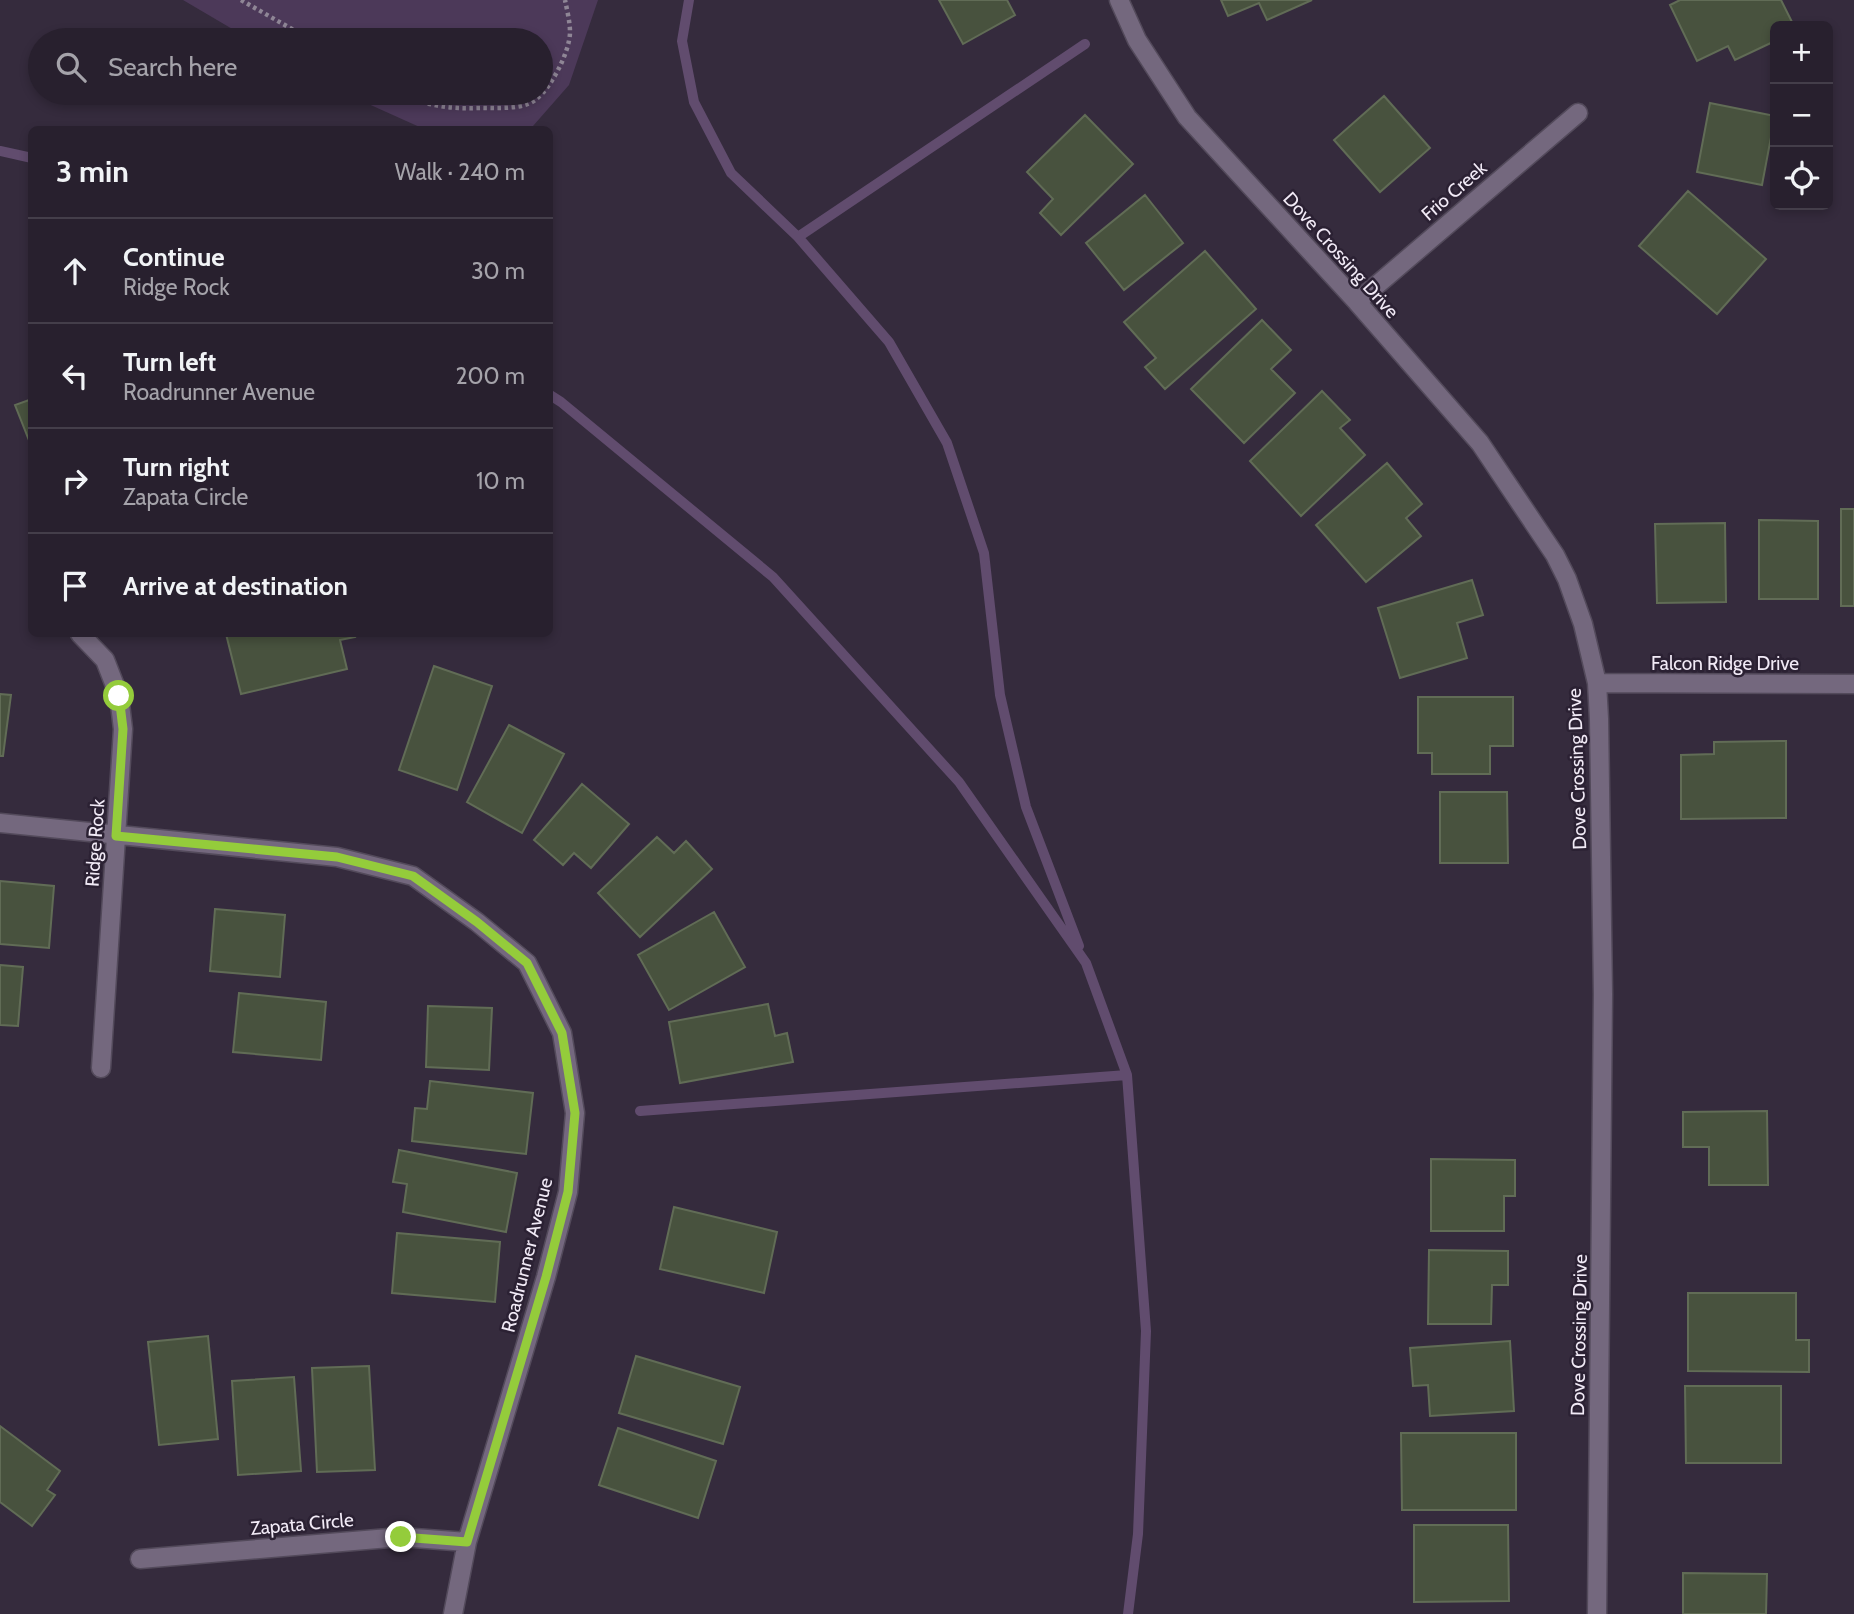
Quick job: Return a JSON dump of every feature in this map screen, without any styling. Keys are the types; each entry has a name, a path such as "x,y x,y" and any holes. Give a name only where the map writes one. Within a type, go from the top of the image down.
{"street":[{"name":"Dove Crossing Drive","path":"1118,0 1137,40 1187,117 1357,302 1480,443 1555,555 1583,624 1597,683 1603,994 1597,1614"},
{"name":"Frio Creek","path":"1357,302 1578,113"},
{"name":"Ridge Rock","path":"83,637 105,660 119,696 123,729 102,1068"},
{"name":"Falcon Ridge Drive","path":"1597,683 1854,684"},
{"name":"Roadrunner Avenue","path":"0,823 337,857 413,876 477,922 527,963 562,1033 575,1113 568,1192 546,1277 467,1542 453,1614"},
{"name":"Zapata Circle","path":"140,1559 401,1537 467,1542"}],"path":[{"path":"241,0 290,28"},
{"path":"553,76 567,50 570,33 565,0"},
{"path":"430,105 452,109 525,105"}],"shaded area":[{"path":"183,0 598,0 569,85 553,103 553,28 231,28"},
{"path":"371,105 551,105 533,126 417,126"}],"building":[{"path":"939,0 1007,0 1015,15 963,44"},
{"path":"1221,0 1312,0 1267,20 1259,3 1228,16"},
{"path":"1680,0 1781,0 1792,21 1770,21 1770,43 1735,60 1728,46 1697,61 1670,5"},
{"path":"1384,96 1430,148 1380,192 1334,140"},
{"path":"1710,103 1770,115 1770,143 1762,185 1697,172"},
{"path":"1085,115 1133,164 1061,235 1040,213 1053,199 1027,172"},
{"path":"1688,191 1766,259 1717,314 1639,246"},
{"path":"1145,195 1183,243 1124,290 1086,243"},
{"path":"1205,251 1256,309 1165,389 1145,367 1156,358 1124,322"},
{"path":"1262,320 1291,350 1271,369 1295,393 1244,443 1191,389"},
{"path":"1322,391 1350,420 1340,428 1365,455 1301,516 1250,461"},
{"path":"28,400 28,438 15,405"},
{"path":"1387,463 1422,504 1406,518 1421,536 1366,582 1316,525"},
{"path":"1841,509 1854,509 1854,606 1841,606"},
{"path":"1759,520 1818,521 1818,599 1759,599"},
{"path":"1725,523 1726,602 1657,603 1655,524"},
{"path":"1472,580 1483,615 1457,623 1467,658 1400,678 1378,608"},
{"path":"227,637 355,637 340,640 347,669 241,694"},
{"path":"434,666 492,686 457,790 399,770"},
{"path":"0,694 11,695 3,756 0,756"},
{"path":"1418,697 1513,697 1513,746 1490,746 1490,774 1432,774 1432,753 1418,753"},
{"path":"509,725 564,754 522,833 467,802"},
{"path":"1786,741 1786,818 1681,819 1681,755 1714,754 1714,742"},
{"path":"582,784 629,824 591,868 574,853 563,865 534,840"},
{"path":"1440,792 1507,792 1508,863 1440,863"},
{"path":"657,837 674,853 686,841 712,869 640,937 598,893"},
{"path":"0,881 54,886 49,948 0,944"},
{"path":"215,909 285,915 280,977 210,971"},
{"path":"714,912 745,967 669,1010 638,955"},
{"path":"0,965 23,967 18,1026 0,1025"},
{"path":"239,993 326,1002 321,1060 233,1052"},
{"path":"768,1004 775,1036 787,1033 793,1062 680,1083 669,1022"},
{"path":"428,1006 492,1008 489,1070 426,1067"},
{"path":"430,1081 533,1093 526,1154 412,1141 415,1108 427,1109"},
{"path":"1767,1111 1768,1185 1709,1185 1709,1147 1683,1147 1683,1112"},
{"path":"399,1150 517,1173 506,1232 403,1212 407,1184 393,1182"},
{"path":"1431,1159 1515,1160 1515,1196 1504,1196 1504,1231 1431,1231"},
{"path":"674,1207 777,1232 764,1293 660,1269"},
{"path":"397,1233 500,1242 495,1302 392,1293"},
{"path":"1429,1250 1508,1251 1508,1285 1492,1285 1491,1324 1428,1324"},
{"path":"1688,1293 1796,1293 1796,1340 1809,1340 1809,1372 1688,1371"},
{"path":"208,1336 218,1439 159,1445 148,1342"},
{"path":"1510,1341 1514,1411 1430,1416 1428,1385 1413,1386 1410,1348"},
{"path":"636,1356 740,1387 723,1444 619,1413"},
{"path":"369,1366 375,1470 317,1472 312,1368"},
{"path":"294,1377 301,1471 238,1475 232,1381"},
{"path":"1685,1386 1781,1386 1781,1463 1686,1463"},
{"path":"0,1426 60,1471 47,1490 55,1495 32,1526 0,1502"},
{"path":"618,1428 716,1461 698,1518 599,1485"},
{"path":"1401,1433 1516,1433 1516,1510 1402,1510"},
{"path":"1414,1525 1508,1525 1509,1601 1414,1602"},
{"path":"1683,1573 1767,1574 1766,1614 1683,1614"}],"waterway":[{"path":"689,0 682,41 694,102 731,173 798,237 889,342 947,443 984,553 1000,695 1026,807 1079,946"},
{"path":"798,237 1085,44"},
{"path":"0,151 28,157"},
{"path":"553,397 773,577 959,782 1086,963 1127,1075 1146,1331 1138,1534 1128,1614"},
{"path":"640,1111 1127,1075"}],"route":[{"path":"119,696 123,729 116,836 337,857 413,876 477,922 527,963 562,1033 575,1113 568,1192 546,1277 467,1542 401,1537"}]}
